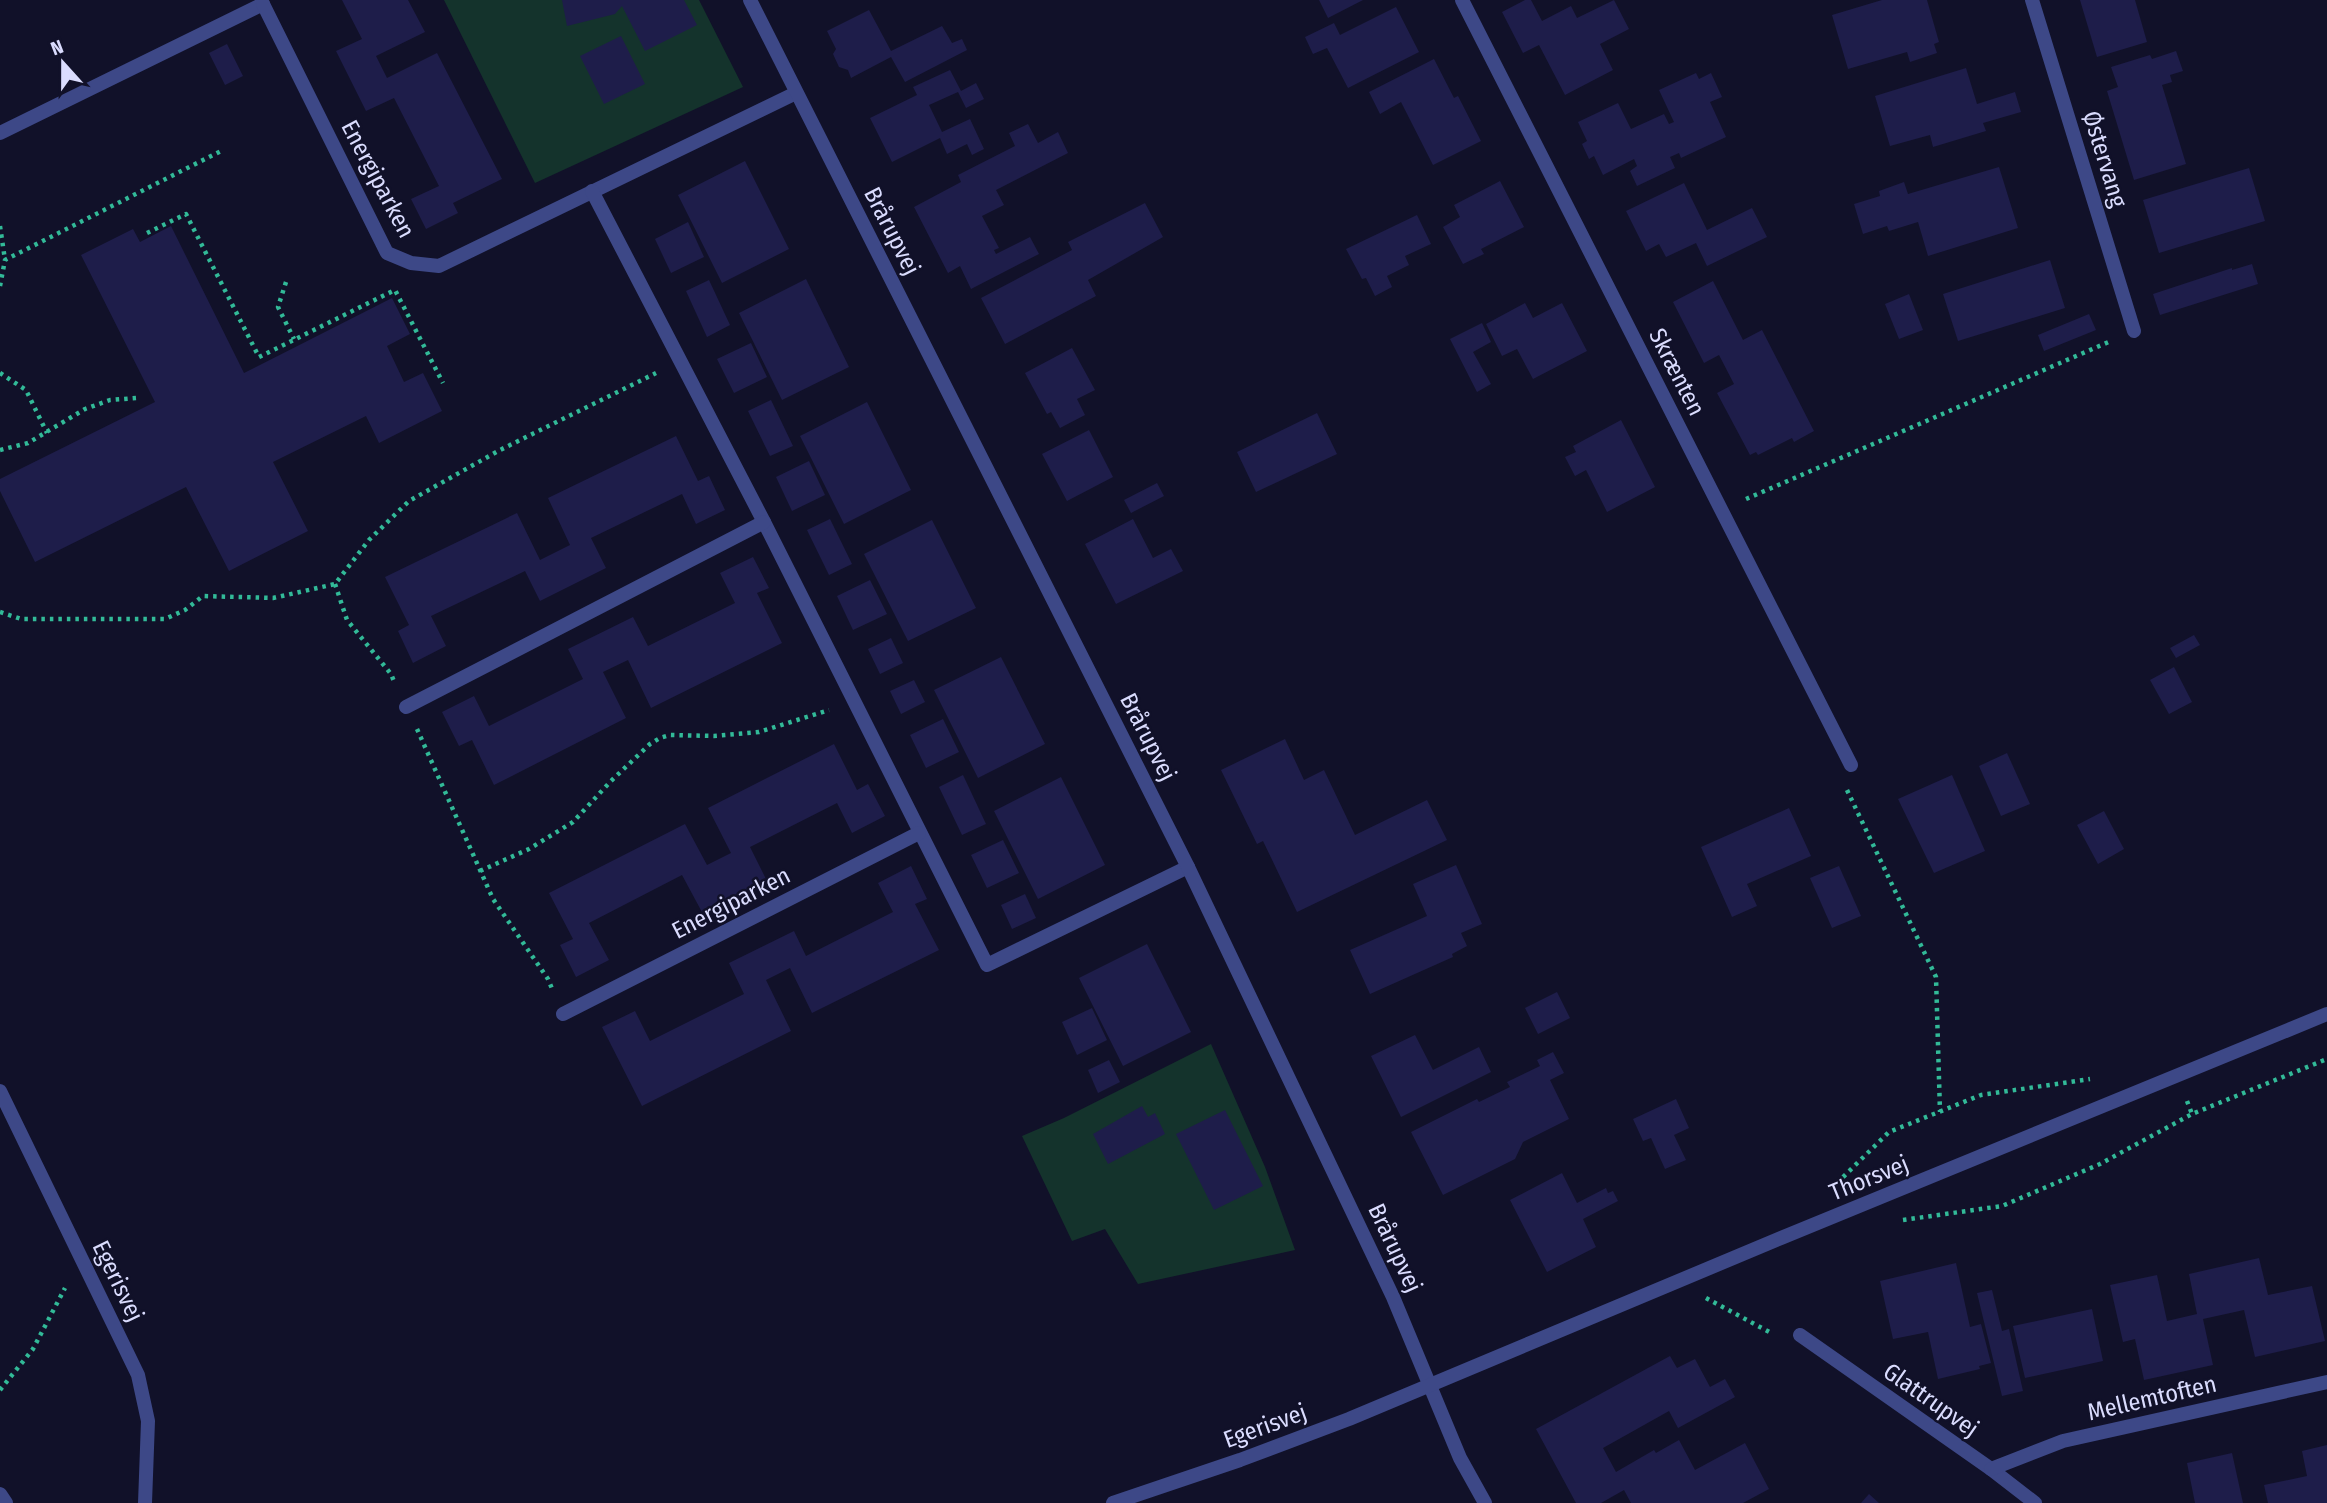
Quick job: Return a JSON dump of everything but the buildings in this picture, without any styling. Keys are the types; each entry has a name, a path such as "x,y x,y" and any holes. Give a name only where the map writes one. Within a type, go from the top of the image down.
{"street":[{"name":"Brårupvej","path":"750,0 1188,867 1393,1297 1460,1458 1485,1503"},
{"name":"Skrænten","path":"1462,0 1851,765"},
{"name":"Østervang","path":"2032,0 2134,331"},
{"name":"Energiparken","path":"0,133 263,4 387,253 411,263 439,266 796,93"},
{"path":"592,191 764,522 987,965 1188,867"},
{"path":"407,706 764,522"},
{"name":"Energiparken","path":"564,1014 919,833"},
{"name":"Thorsvej","path":"1429,1386 2327,1014"},
{"name":"Egerisvej","path":"0,1091 138,1375 148,1421 145,1503"},
{"name":"Glattrupvej","path":"1800,1335 2035,1503"},
{"name":"Mellemtoften","path":"1991,1469 2063,1441 2327,1382"},
{"name":"Egerisvej","path":"1113,1503 1240,1460 1429,1386"},
{"path":"0,1494 6,1503"}],"path":[{"path":"5,260 221,151"},
{"path":"146,233 187,215 259,357 395,290 443,383"},
{"path":"0,226 5,260 0,286"},
{"path":"286,282 278,307 294,339"},
{"path":"1721,510 2134,331"},
{"path":"0,612 22,619 165,619 186,610 203,596 273,598 335,584 369,540 409,501 500,450 680,361"},
{"path":"0,373 26,390 47,433"},
{"path":"0,450 28,443 85,409 110,400 136,398"},
{"path":"335,584 347,620 391,674 446,789 493,899 548,979 564,1014"},
{"path":"480,871 528,849 573,822 611,781 660,738 670,735 714,736 759,732 853,701"},
{"path":"1851,765 1845,788 1936,977 1940,1112"},
{"path":"1892,1222 2002,1206 2100,1164 2192,1114 2327,1059"},
{"path":"1830,1190 1889,1132 1981,1095 2090,1079 2102,1074"},
{"path":"2176,1076 2192,1114"},
{"path":"0,1390 33,1349 67,1284 84,1263"},
{"path":"1676,1282 1779,1337 1800,1335"}],"green space":[{"path":"444,0 699,0 743,87 535,183"},
{"path":"1211,1044 1265,1167 1295,1250 1138,1284 1105,1229 1072,1241 1022,1136 1064,1118"}]}
